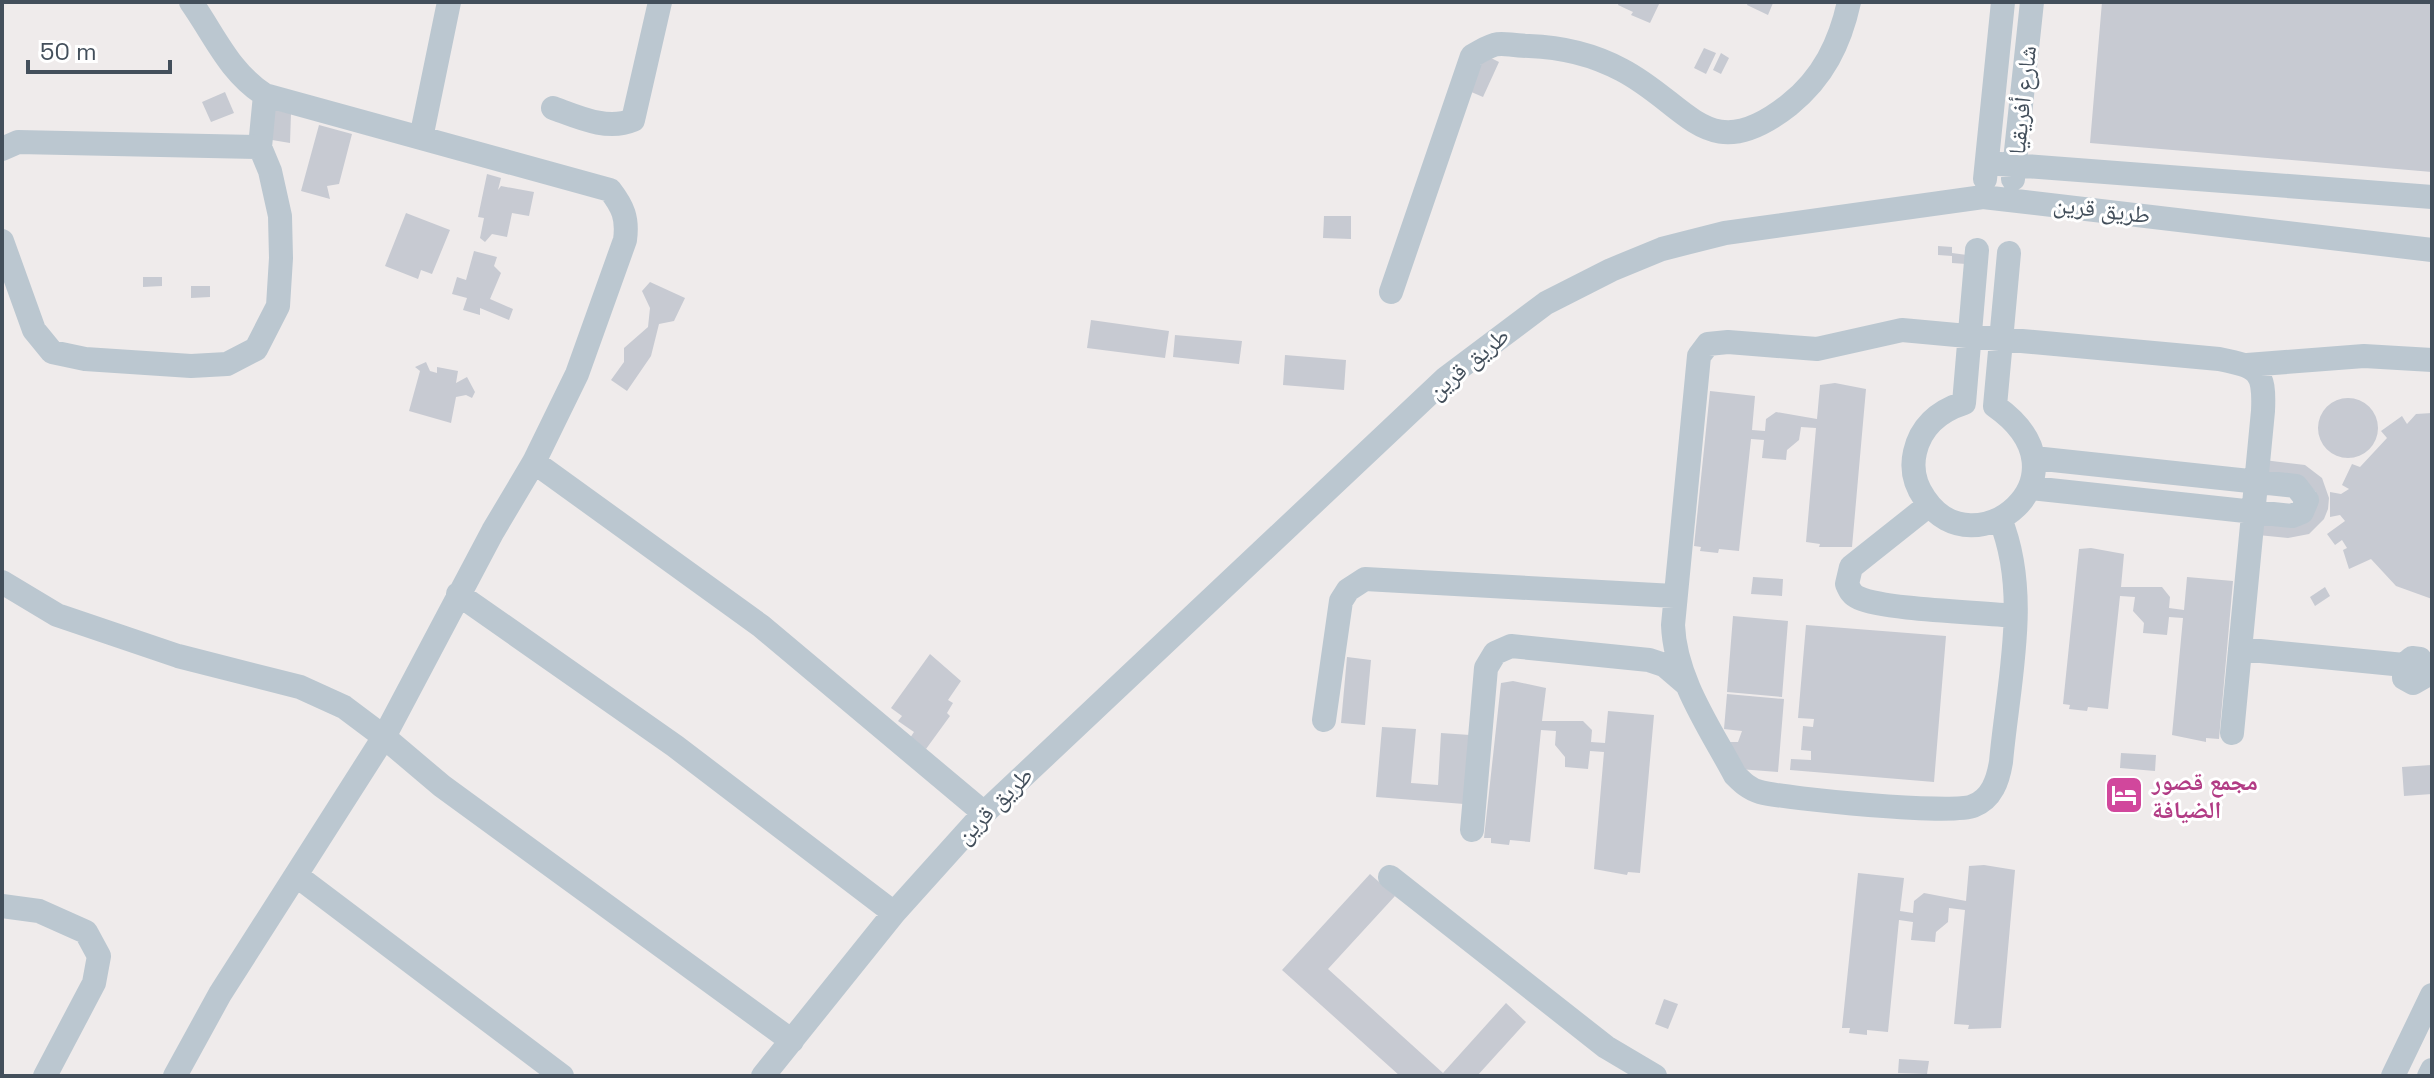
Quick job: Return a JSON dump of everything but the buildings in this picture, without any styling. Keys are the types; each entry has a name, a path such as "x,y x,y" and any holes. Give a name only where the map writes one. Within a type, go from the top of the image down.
{"street":[{"path":"175,1076 220,994 384,737 458,594 534,462 577,374 625,240 627,223 623,207 610,190 265,95 244,81 231,67 191,2"},
{"path":"421,138 449,2"},
{"path":"553,108 593,122 621,126 633,120 660,2"},
{"path":"1391,292 1472,56 1497,41 1552,46 1623,70 1684,117 1705,127 1745,132 1763,126 1794,101 1817,75 1841,36 1849,2"},
{"name":"شارع أفريقيا","path":"1983,197 2003,2"},
{"name":"شارع أفريقيا","path":"2012,198 2032,2"},
{"path":"2,241 34,330 52,352 85,359 191,366 227,364 256,349 278,306 280,216 270,171 260,147 265,95"},
{"path":"2,149 18,142 260,147"},
{"path":"1987,163 2432,197"},
{"name":"طريق قرين","path":"763,1076 894,913 984,813 1446,378 1546,303 1662,249 1725,233 1983,197 2012,198 2432,250"},
{"path":"1964,403 1977,250"},
{"path":"1995,406 2009,253"},
{"path":"2000,519 2015,570 2014,616 1999,776 1985,799 1962,809 1758,791 1735,775 1687,685 1673,639 1674,596 1695,385 1699,356 1708,344 1728,342 1817,349 1902,330 2247,365 2364,356 2432,360"},
{"path":"2232,733 2264,387 2259,373 2247,365"},
{"path":"1964,403 1995,406 2020,428 2034,458 2031,488 2024,501 2000,519 1970,525 1955,522 1929,505 1914,476 1918,440 1938,415 1964,403"},
{"path":"2031,488 2298,515 2307,500 2296,486 2034,458"},
{"path":"534,462 761,626 984,813"},
{"path":"1929,505 1851,567 1847,584 1852,594 1873,602 2014,616"},
{"path":"1324,720 1341,601 1348,590 1365,579 1674,596"},
{"path":"2,582 57,615 178,656 300,687 356,714 442,786 792,1041"},
{"path":"458,594 675,746 894,913"},
{"path":"1472,830 1486,668 1495,653 1511,646 1649,660 1664,665 1687,685"},
{"path":"2240,649 2404,665"},
{"path":"297,876 562,1076"},
{"path":"1390,877 1606,1047 1655,1076"},
{"path":"2,906 23,906 86,932 99,956 94,983 45,1076"},
{"path":"2393,1076 2432,995"},
{"path":"2429,1076 2432,1070"}],"place":[{"name":"مجمع قصور الضيافة","path":"2124,795"}]}
